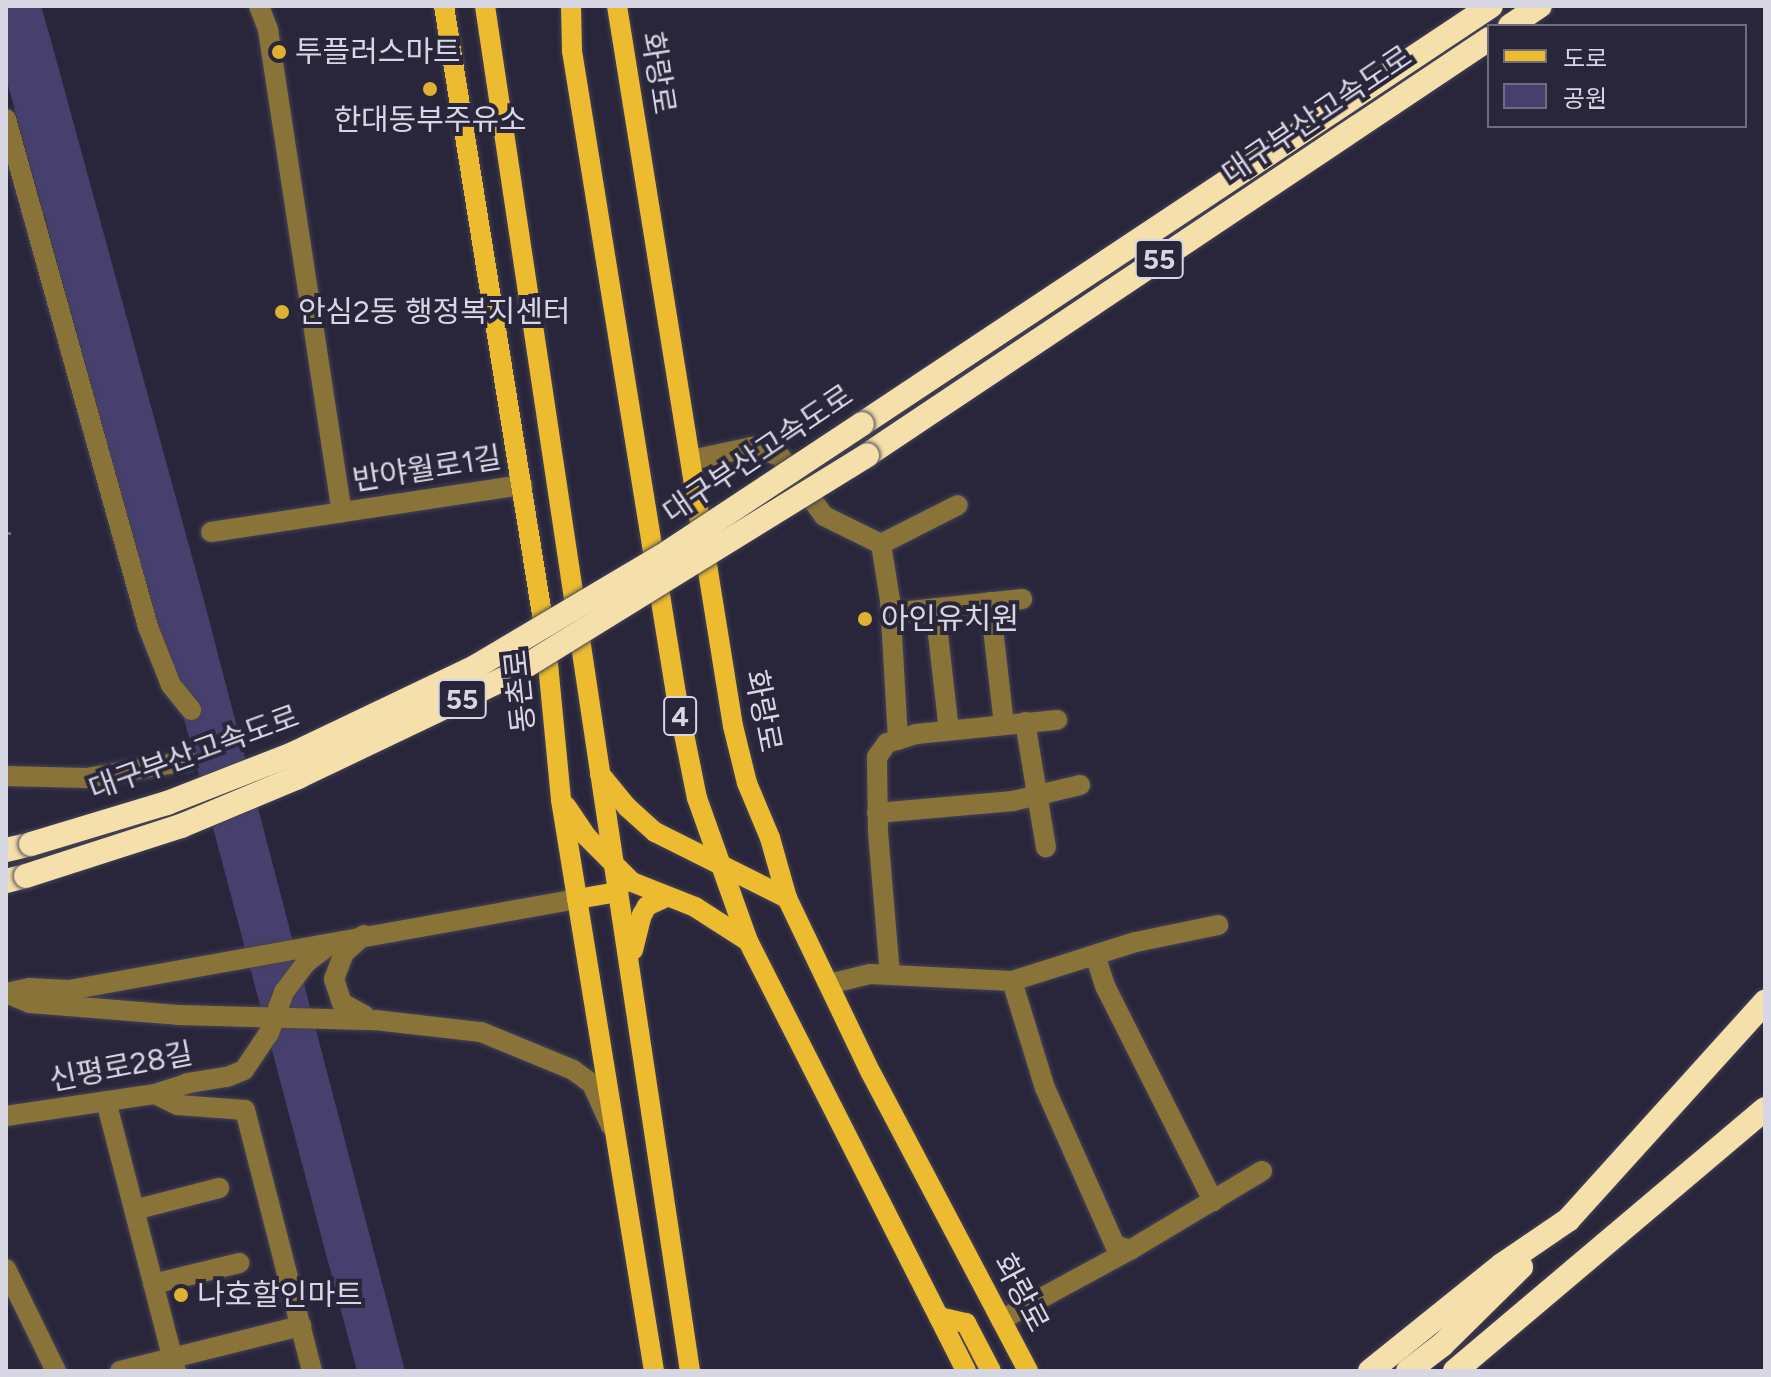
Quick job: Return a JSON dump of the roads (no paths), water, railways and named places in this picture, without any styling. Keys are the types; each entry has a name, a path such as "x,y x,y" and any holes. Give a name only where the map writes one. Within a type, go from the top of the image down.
{"highway":[{"name":"대구부산고속도로","path":"6,850 167,803 295,753 475,667 670,551 1491,6"},
{"name":"대구부산고속도로","path":"16,879 181,826 298,777 508,677 867,455 1487,40"},
{"path":"1442,1345 1568,1220 1765,1002"},
{"path":"1455,1371 1765,1109"},
{"path":"1370,1371 1502,1265 1568,1220"},
{"path":"1408,1371 1442,1345 1590,1256"}],"main road":[{"name":"동촌로","path":"444,6 545,633 561,800 654,1371"},
{"path":"485,6 690,1371"},
{"name":"4","path":"571,6 572,51 676,694 697,798 748,941 966,1371"},
{"name":"화랑로","path":"617,6 733,726 747,783 770,838 787,898 1028,1371"},
{"path":"599,771 627,807 655,832 787,898"},
{"path":"561,800 586,836 632,882 719,920 748,941"},
{"path":"577,899 618,892"},
{"path":"630,970 642,915 647,906 666,897"},
{"path":"939,1317 966,1323 991,1371"}],"street":[{"name":"반야월로1길","path":"259,6 268,30 342,512"},
{"path":"6,119 148,627 171,685 191,710"},
{"path":"691,460 752,447 780,456 824,516 881,544"},
{"name":"반야월로1길","path":"211,532 522,485"},
{"path":"881,544 958,505"},
{"path":"881,544 891,613 898,740"},
{"path":"891,613 1022,599"},
{"path":"990,602 1014,723 1036,795 1046,847"},
{"path":"935,608 949,730"},
{"path":"890,975 877,813 877,757 887,743 898,740 949,730 1057,720"},
{"path":"6,776 86,778 188,761"},
{"path":"877,813 1036,795 1080,785"},
{"path":"6,993 29,988 69,990 577,899"},
{"path":"829,984 870,974 1012,981 1136,942 1218,925"},
{"path":"364,935 344,953 334,979 342,1003 351,1011 375,1020"},
{"path":"273,1015 284,992 307,962 323,947 342,940"},
{"path":"1095,955 1105,986 1213,1201"},
{"path":"1012,981 1045,1088 1102,1220 1115,1245 1130,1250"},
{"path":"6,993 30,1003 178,1015 273,1015 375,1020 481,1032 552,1059 592,1084 616,1138"},
{"name":"신평로28길","path":"6,1116 155,1094 188,1083 227,1077 244,1070 269,1033 273,1015"},
{"path":"155,1094 178,1105 245,1110 312,1371"},
{"path":"106,1101 174,1364"},
{"path":"1001,1320 1130,1250 1262,1171"},
{"path":"134,1210 219,1188"},
{"path":"153,1284 239,1263"},
{"path":"6,1269 56,1371"},
{"path":"120,1371 174,1364 301,1326"}],"place":[{"name":"투플러스마트","path":"279,52"},
{"name":"한대동부주유소","path":"430,89"},
{"name":"안심2동 행정복지센터","path":"282,312"},
{"name":"아인유치원","path":"865,619"},
{"name":"나호할인마트","path":"181,1295"}]}
